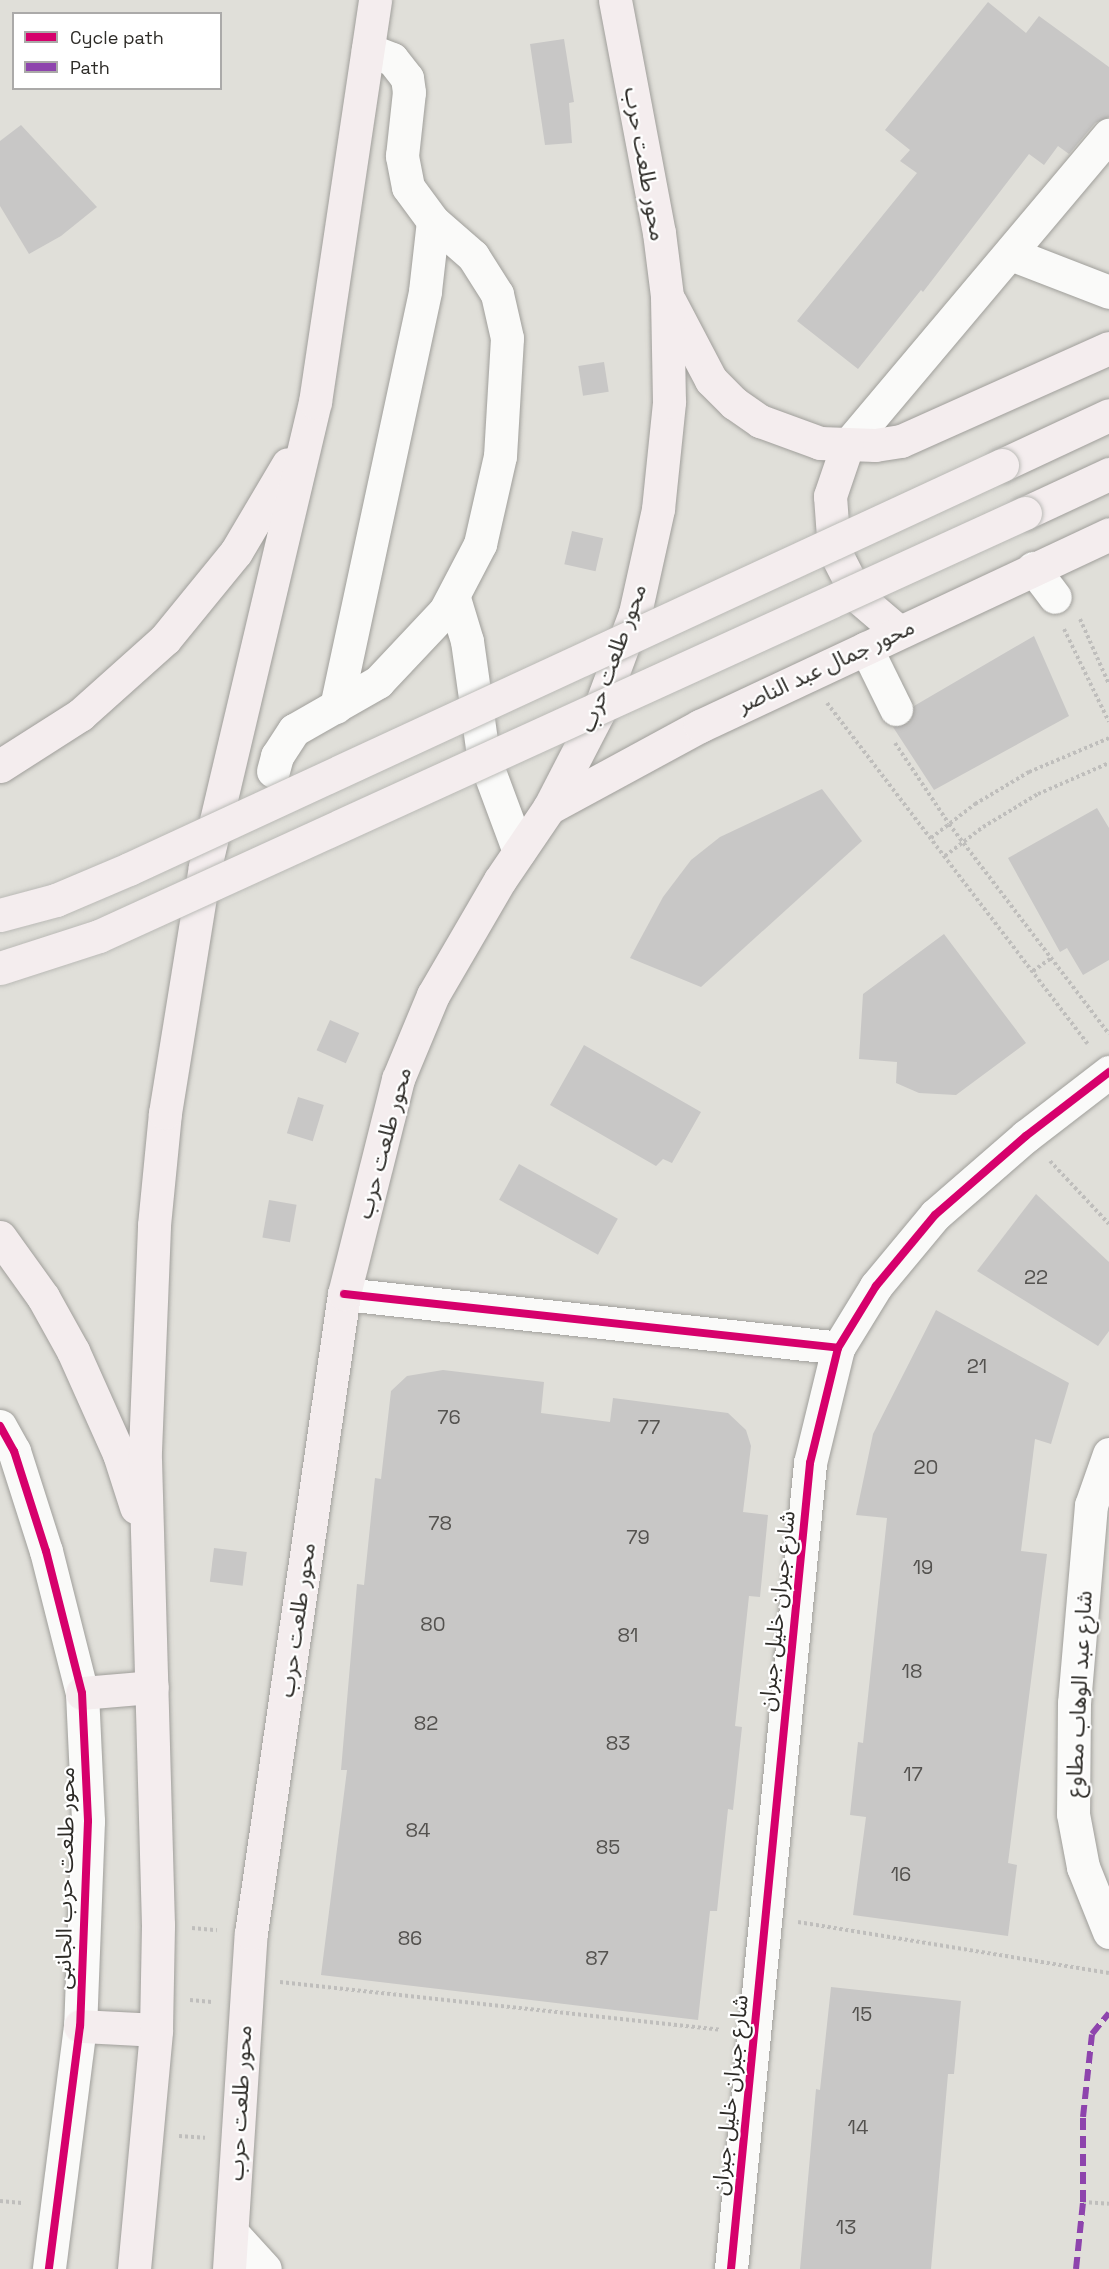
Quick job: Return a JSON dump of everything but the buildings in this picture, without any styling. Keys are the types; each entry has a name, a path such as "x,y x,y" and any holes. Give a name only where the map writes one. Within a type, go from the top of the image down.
{"main road":[{"path":"134,2269 156,2030 158,1924 152,1687 146,1563 147,1349 153,1236 182,990 205,867 315,402 375,0"},
{"name":"محور طلعت حرب","path":"229,2269 251,1933 344,1294 398,1079 433,995 519,852 549,808 598,713 635,613 658,508 669,402 667,296 659,233 615,0"},
{"path":"667,296 711,380 734,403 789,435 847,446 902,441 927,432 1109,348"},
{"path":"0,766 80,715 123,679 202,597 267,504 315,402"},
{"path":"0,915 56,900 129,869 1109,415"},
{"path":"847,446 830,496 834,550 858,597 899,632"},
{"path":"0,968 99,936 1109,474"},
{"name":"محور جمال عبد الناصر","path":"549,808 700,726 1109,534"},
{"path":"0,1237 43,1297 98,1402 136,1508 146,1563"},
{"path":"82,1693 152,1687"},
{"path":"80,2026 156,2030"}],"street":[{"path":"273,771 277,756 294,730 369,688 397,666 454,598 480,543 494,487 503,424 507,338 504,316 487,274 473,256 433,221 408,187 403,172 409,92 407,78 392,59 368,50"},
{"path":"847,446 1109,135"},
{"path":"336,707 425,291 433,221"},
{"path":"1011,254 1109,292"},
{"path":"1033,568 1065,611"},
{"path":"454,598 467,641 483,755 519,852"},
{"path":"866,648 893,723"},
{"name":"شارع جبران خليل جبران","path":"731,2269 810,1463 838,1348 876,1286 920,1233 1102,1063"},
{"path":"344,1294 838,1348"},
{"name":"محور طلعت حرب الجانبى","path":"0,1426 14,1451 45,1551 82,1693 88,1821 80,2026 49,2269"},
{"name":"شارع عبد الوهاب مطاوع","path":"1109,1454 1091,1505 1074,1703 1073,1814 1083,1867 1109,1932"},
{"path":"233,2234 265,2269"}],"path":[{"path":"1065,611 1109,684"},
{"path":"1065,611 1109,722"},
{"path":"806,676 1102,1063"},
{"path":"893,723 949,824 1053,957 1109,1034"},
{"path":"931,838 1029,772 1109,738"},
{"path":"945,856 1038,794 1109,763"},
{"path":"1033,971 1053,957"},
{"path":"1026,1136 1109,1224"},
{"path":"765,1917 1109,1973"},
{"path":"158,1924 251,1933"},
{"path":"156,1997 247,1992 754,2033"},
{"path":"148,2133 238,2141"},
{"path":"1083,2202 1109,2204"}],"marked path":[{"path":"1076,2269 1083,2202 1083,2117 1092,2034 1109,2013"}],"cycle path":[{"path":"731,2269 810,1463 838,1348 876,1286 935,1215 1026,1136 1109,1072"},
{"path":"344,1294 838,1348"},
{"path":"0,1426 14,1451 46,1551 82,1693 88,1821 80,2026 49,2269"}]}
